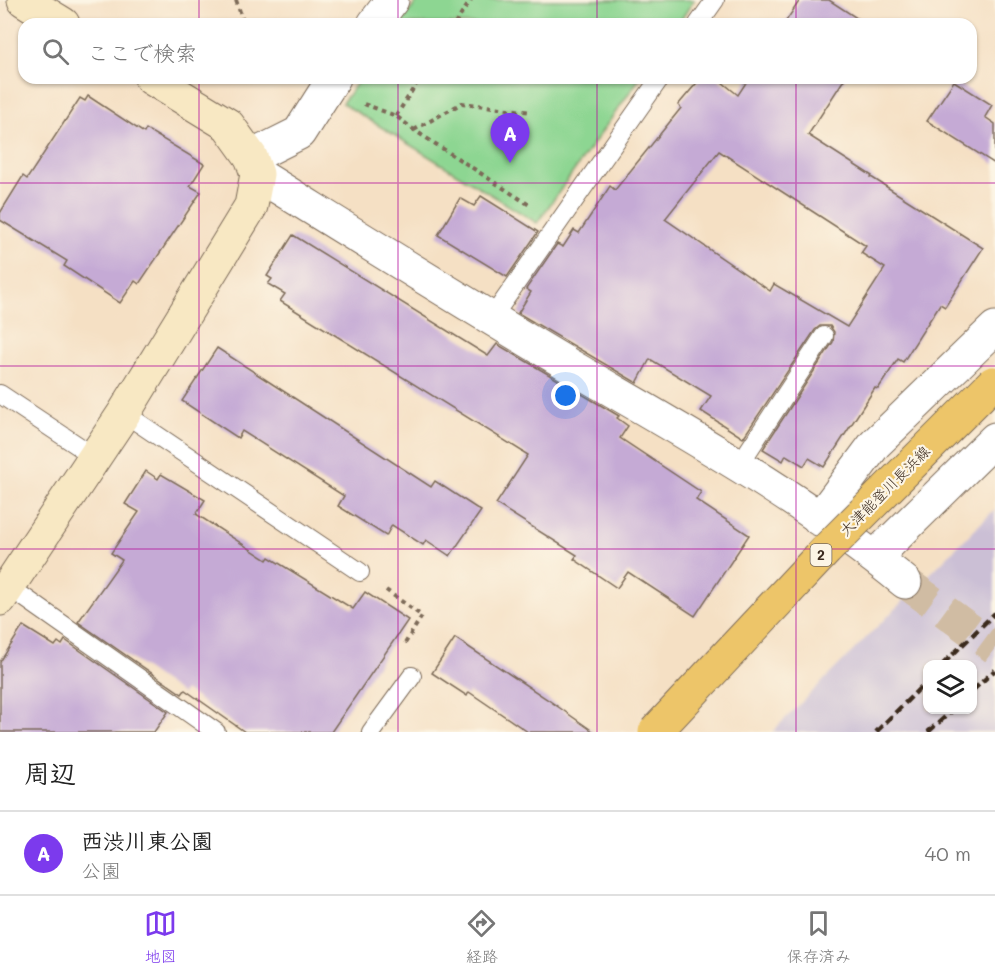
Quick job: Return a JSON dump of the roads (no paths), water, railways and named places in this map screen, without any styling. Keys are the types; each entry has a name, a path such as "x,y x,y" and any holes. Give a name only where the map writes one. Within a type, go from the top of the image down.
{"main road":[{"name":"大津能登川長浜線","path":"656,732 826,550 993,383"}],"street":[{"path":"24,0 53,18"},
{"path":"378,18 392,0"},
{"path":"161,84 228,125 254,165 491,319 739,465 875,557 905,582"},
{"path":"254,165 299,133 330,84"},
{"path":"4,592 124,413 251,206 254,165"},
{"path":"819,519 875,444 995,328"},
{"path":"875,557 995,438"}],"lane":[{"path":"702,18 715,0"},
{"path":"491,319 656,84"},
{"path":"739,465 824,336"},
{"path":"0,394 95,458"},
{"path":"124,413 360,572"},
{"path":"4,592 216,732"},
{"path":"371,732 412,676"}],"tunnel":[{"path":"905,582 995,648"}],"railway":[{"path":"947,660 995,613"},
{"path":"977,686 995,670"},
{"path":"876,732 923,685"},
{"path":"928,732 948,714"}],"place":[{"name":"西渋川東公園","path":"510,163"}]}
